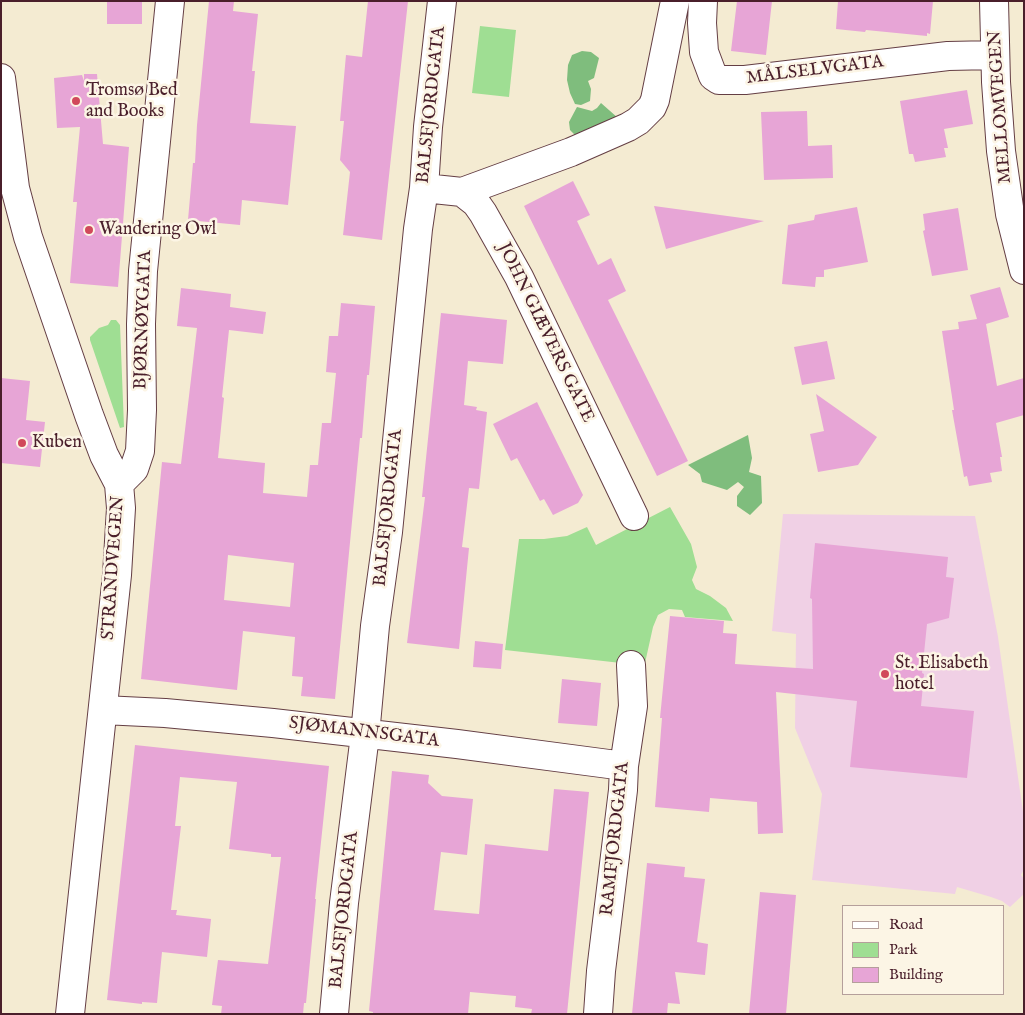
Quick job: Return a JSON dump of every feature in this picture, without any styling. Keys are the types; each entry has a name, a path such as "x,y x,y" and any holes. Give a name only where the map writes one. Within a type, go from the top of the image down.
{"street":[{"name":"BJØRNØYGATA","path":"119,484 134,469 140,451 143,271 170,1"},
{"name":"BALSFJORDGATA","path":"334,1014 344,903 365,735 375,626 388,532 442,1"},
{"path":"424,188 462,192 578,149 638,121 652,107 675,1"},
{"name":"MÅLSELVGATA","path":"703,1 704,52 713,76 719,80 745,80 948,56 995,56"},
{"name":"MELLOMVEGEN","path":"994,1 1000,141 1006,192 1024,270"},
{"name":"STRANDVEGEN","path":"1,78 8,191 31,245 104,455 119,484 121,517 103,710 70,1014"},
{"name":"JOHN GIÆVERS GATE","path":"462,192 476,203 483,213 519,277 634,516"},
{"name":"RAMFJORDGATA","path":"598,1014 601,972 623,790 624,766 633,706 631,665"},
{"name":"SJØMANNSGATA","path":"103,710 214,717 457,744 624,766"}],"shaded area":[{"path":"783,514 975,516 998,637 1024,819 1024,869 1021,875 1024,879 1024,894 1010,907 1002,901 957,887 955,894 812,880 822,794 795,728 796,634 772,631"}],"green space":[{"path":"480,26 516,30 509,97 472,93"},
{"path":"582,51 591,52 599,58 594,78 588,81 591,89 590,101 581,105 575,104 567,80 568,65 572,55"},
{"path":"601,103 618,118 576,136 570,130 569,122 577,107 592,111"},
{"path":"111,320 116,320 120,325 124,427 120,428 90,340 90,337 99,328 108,325"},
{"path":"748,435 752,458 749,472 761,476 762,503 750,515 737,506 737,496 744,487 738,482 727,490 702,482 700,474 688,465"},
{"path":"670,507 691,544 697,567 692,580 696,589 710,596 726,608 733,621 685,617 682,610 669,609 658,615 653,627 643,672 621,663 505,650 519,539 544,539 567,536 587,527 596,545"}],"building":[{"path":"107,1 142,1 142,24 107,24"},
{"path":"209,1 234,1 233,11 258,14 252,71 255,71 250,123 296,126 288,205 242,200 240,225 188,220 193,163 195,163"},
{"path":"368,1 408,1 382,240 343,235 350,172 340,160 344,121 340,121 346,55 362,57"},
{"path":"737,1 772,1 766,55 731,51"},
{"path":"838,1 933,1 930,34 927,33 927,36 836,29"},
{"path":"84,74 97,74 103,144 129,147 118,287 70,283 77,202 73,202 80,127 57,128 54,78 82,75 84,81"},
{"path":"967,90 973,124 944,129 948,148 944,148 946,157 915,162 913,154 909,154 900,101"},
{"path":"807,111 808,146 832,145 833,178 764,180 761,112"},
{"path":"573,181 590,215 577,221 598,265 611,258 626,291 608,300 688,461 657,476 524,206"},
{"path":"654,206 764,221 666,249"},
{"path":"857,207 868,262 824,270 824,277 816,277 815,287 782,284 788,225 814,220 815,215"},
{"path":"958,208 968,270 932,276 923,231 925,230 923,214"},
{"path":"1000,287 1009,317 986,324 997,386 1024,378 1024,415 996,423 1002,457 1000,457 1002,471 990,473 992,482 969,486 967,476 964,477 952,410 954,410 942,331 959,329 958,322 977,319 970,295"},
{"path":"181,288 231,294 230,307 266,312 263,334 229,330 218,458 265,463 263,493 307,497 310,465 318,465 322,423 331,423 336,373 326,372 329,336 338,336 341,303 375,306 362,438 360,438 335,699 301,696 303,677 292,676 295,637 243,631 237,690 141,679 162,462 181,464 197,328 177,326","holes":["228,555 294,563 290,607 224,600"]},
{"path":"441,313 507,320 503,364 468,361 464,405 477,407 476,410 487,412 479,489 469,488 462,547 469,548 459,649 407,643 425,497 422,497"},
{"path":"827,341 835,379 802,385 794,347"},
{"name":"Kuben","path":"1,378 30,381 26,420 45,422 40,467 1,463"},
{"path":"816,394 877,437 858,465 818,472 810,434 824,431"},
{"path":"537,402 583,495 578,503 553,515 544,499 540,501 517,458 511,461 493,424"},
{"path":"815,543 948,557 946,577 954,578 949,618 927,624 921,706 974,711 967,778 850,767 857,701 776,692 783,833 758,834 757,802 710,798 709,812 655,807 662,718 660,718 670,616 724,621 723,633 737,634 735,664 813,669 812,599 810,598"},
{"path":"475,641 503,644 501,669 473,667"},
{"path":"562,679 601,683 597,726 558,723"},
{"path":"135,745 329,766 306,1003 304,1003 303,1014 221,1014 222,1006 212,1005 218,960 268,964 281,857 271,857 271,854 229,849 237,782 180,777 175,826 181,826 171,910 177,910 176,915 211,919 207,957 162,952 157,1003 142,1002 142,1004 107,1000"},
{"path":"392,771 429,775 428,783 442,796 473,799 467,855 441,852 434,910 479,914 485,844 548,851 554,789 589,792 567,1014 531,1014 532,1009 515,1007 516,996 470,992 468,1014 373,1014 373,1012 369,1011"},
{"path":"647,863 685,867 684,877 705,879 697,942 708,944 705,975 675,972 680,1004 668,1003 667,1014 632,1014"},
{"path":"760,892 796,895 786,1014 749,1014"}],"place":[{"name":"Tromsø Bed and Books","path":"76,101"},
{"name":"Wandering Owl","path":"89,230"},
{"name":"Kuben","path":"22,443"},
{"name":"St. Elisabeth hotel","path":"885,674"}]}
